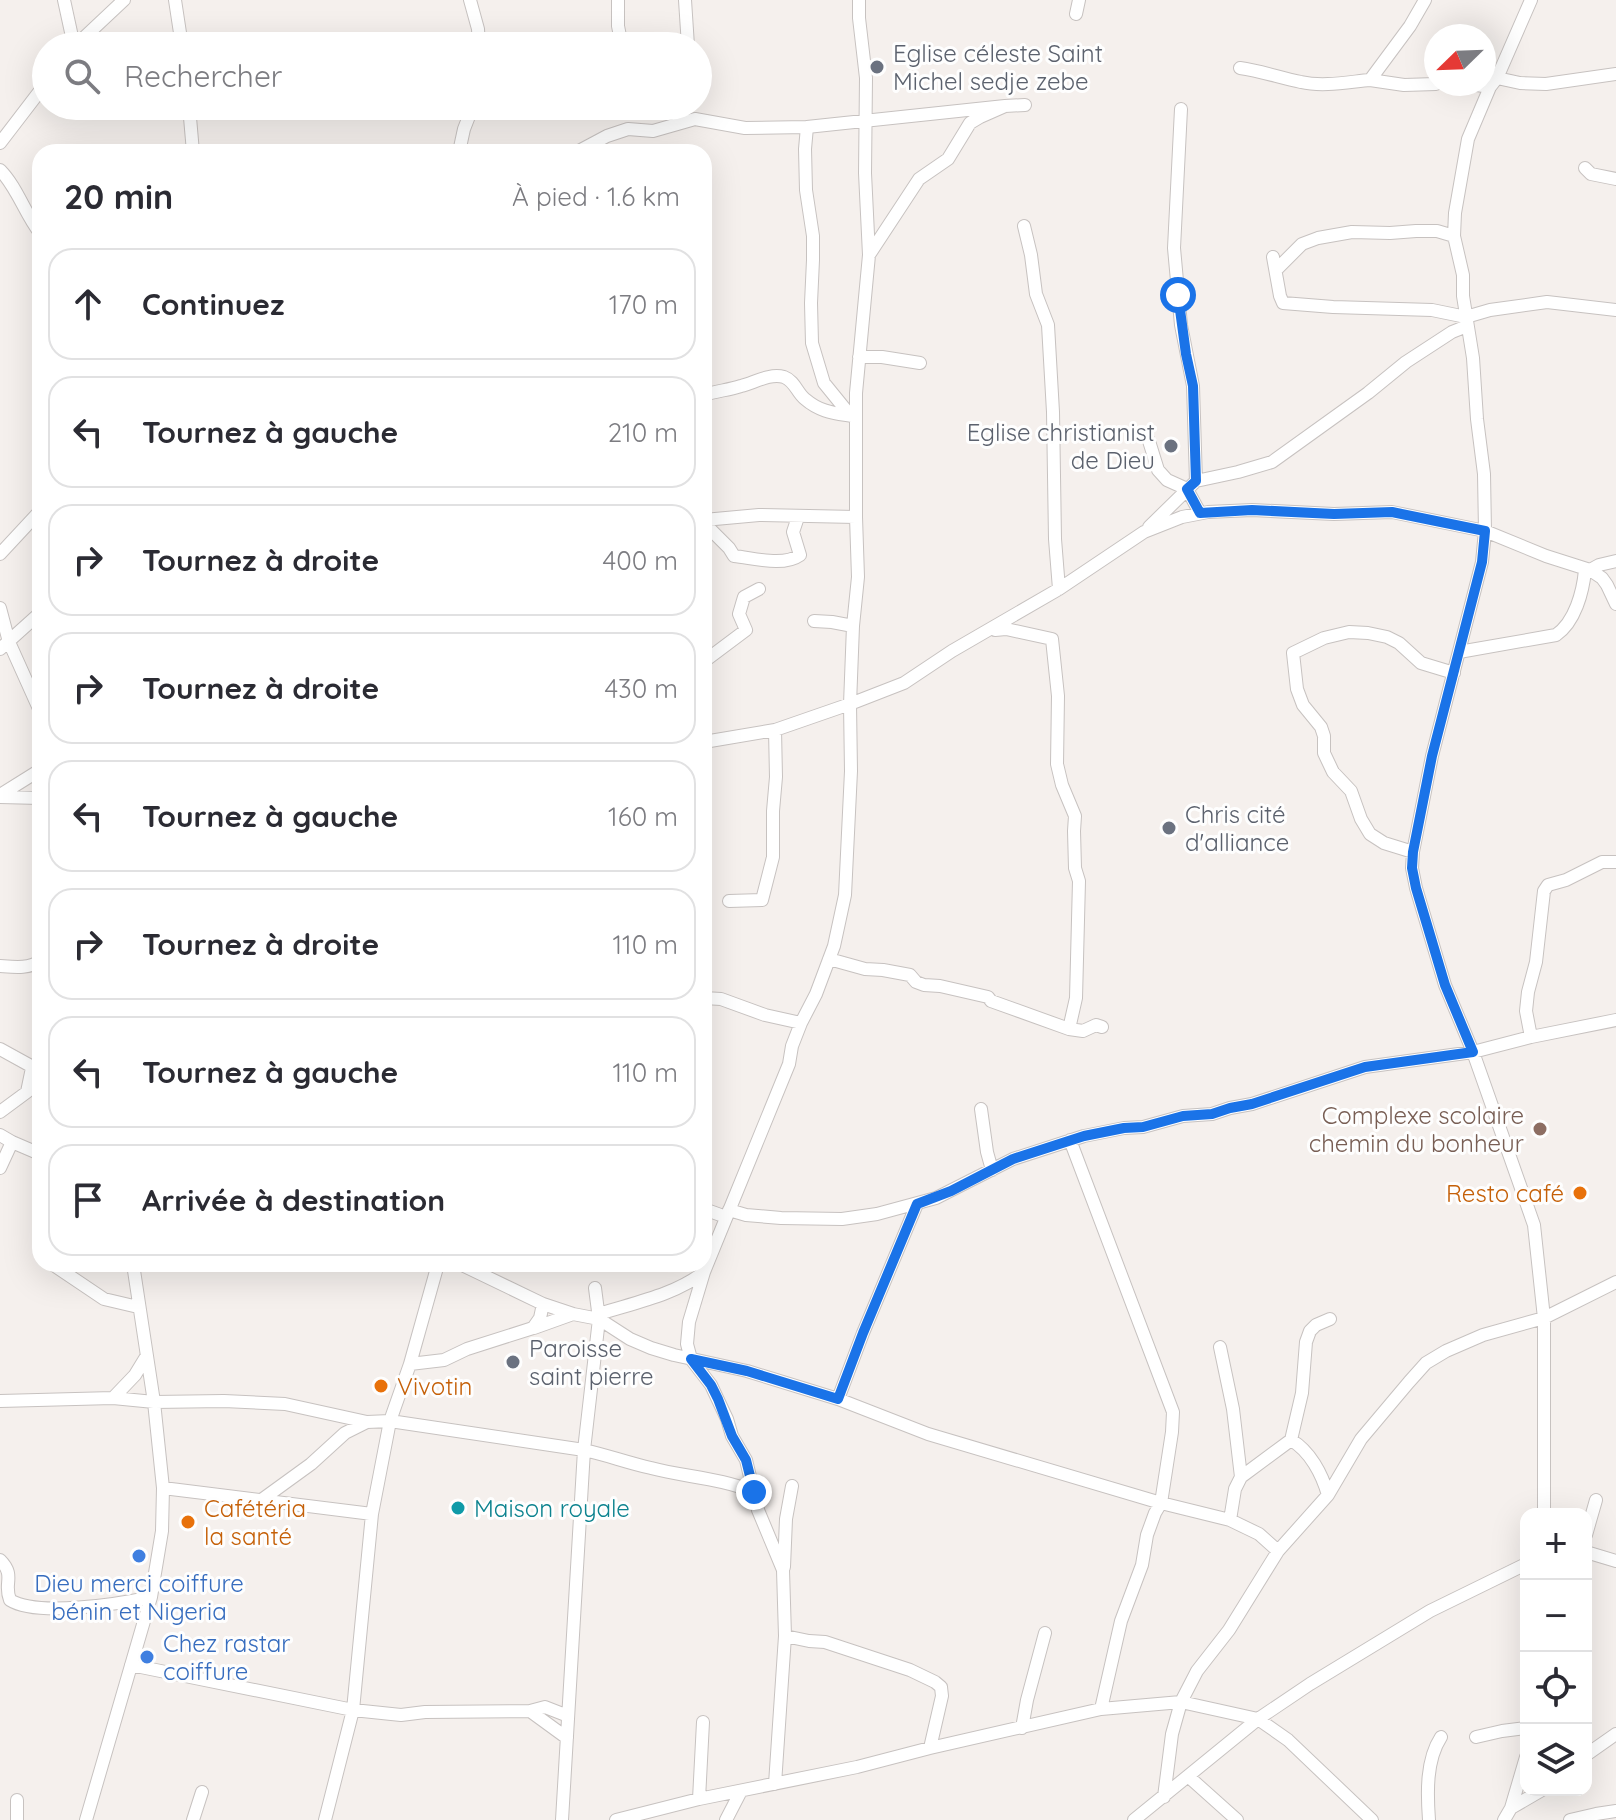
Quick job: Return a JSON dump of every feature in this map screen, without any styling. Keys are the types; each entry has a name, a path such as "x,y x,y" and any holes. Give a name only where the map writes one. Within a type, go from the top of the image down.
{"street":[{"path":"64,0 72,32"},
{"path":"90,32 124,0"},
{"path":"175,0 180,32"},
{"path":"470,0 478,32"},
{"path":"618,0 619,32"},
{"path":"685,0 687,32"},
{"path":"712,1252 834,946 845,895 853,626 858,577 853,417 869,255 866,78 859,0"},
{"path":"1076,14 1079,0"},
{"path":"1370,80 1425,0"},
{"path":"1496,79 1531,0"},
{"path":"1240,68 1303,83 1370,80 1424,84"},
{"path":"1496,83 1546,84 1616,74"},
{"path":"1488,96 1468,139 1454,236 1463,275 1484,474 1482,562 1432,756 1412,868 1445,985 1473,1052 1534,1225 1544,1318 1544,1508"},
{"path":"0,143 32,101"},
{"path":"712,120 729,127 807,127 1025,105"},
{"path":"869,255 919,179 948,159 970,123 1005,106"},
{"path":"1181,109 1174,248 1181,325 1193,386 1192,485 1200,513"},
{"path":"190,120 192,144"},
{"path":"461,144 468,120"},
{"path":"592,144 628,129 653,131 679,120"},
{"path":"807,127 806,190 813,248 812,343 824,383 853,417"},
{"path":"1585,168 1591,174 1616,179"},
{"path":"0,170 32,223"},
{"path":"1024,226 1036,294 1048,325 1059,589"},
{"path":"1454,236 1437,231 1352,232 1302,244 1275,263 1283,303 1432,310 1466,322"},
{"path":"1149,441 1158,470 1167,480 1177,486 1192,485 1272,462 1406,362 1466,322 1490,310 1547,302 1616,310"},
{"path":"859,357 920,363"},
{"path":"712,393 768,377 784,377 795,385 802,398 813,405 830,414 853,417"},
{"path":"1144,532 1192,485"},
{"path":"712,741 775,730 904,683 952,651 1059,589 1144,532 1200,513 1252,510 1334,514 1392,512 1485,531 1588,570 1602,578 1616,604"},
{"path":"712,521 759,515 856,517"},
{"path":"712,530 734,556 783,562 800,555 793,532 798,517"},
{"path":"0,554 32,520"},
{"path":"1588,570 1616,561"},
{"path":"1459,652 1556,635 1563,630 1575,608 1588,570"},
{"path":"712,652 746,630 739,614 744,597 759,589"},
{"path":"0,608 4,645 32,696"},
{"path":"4,645 32,620"},
{"path":"814,621 853,626"},
{"path":"989,631 1006,629 1052,639 1058,696 1057,764 1075,816 1075,868 1079,881 1076,998 1069,1029"},
{"path":"1413,852 1384,843 1370,834 1351,791 1333,772 1324,753 1321,727 1303,705 1297,689 1293,653 1324,638 1349,632 1368,633 1399,643 1421,663 1454,673"},
{"path":"729,901 762,900 773,857 775,730"},
{"path":"0,796 32,775"},
{"path":"0,796 32,798"},
{"path":"1531,1037 1526,1011 1536,962 1544,891 1548,885 1566,880 1602,862 1616,862"},
{"path":"829,959 865,969 910,975 924,985 988,997 991,1001 1069,1029 1083,1031 1096,1025 1102,1027"},
{"path":"0,966 32,965"},
{"path":"712,998 801,1023"},
{"path":"712,1210 781,1218 842,1219 877,1214 951,1191 1013,1159 1070,1140 1143,1127 1183,1116 1212,1114 1365,1067 1473,1052 1616,1020"},
{"path":"0,1049 32,1068"},
{"path":"27,1092 32,1080"},
{"path":"0,1112 32,1088"},
{"path":"981,1109 992,1170"},
{"path":"0,1135 32,1151"},
{"path":"1070,1140 1173,1412 1161,1503 1147,1535 1142,1565 1121,1621 1101,1709"},
{"path":"0,1168 12,1142"},
{"path":"838,1399 917,1204"},
{"path":"64,1272 104,1299 138,1307"},
{"path":"86,1820 151,1597 162,1531 163,1488 154,1402 134,1272"},
{"path":"325,1820 353,1710 372,1514 390,1421 436,1272"},
{"path":"477,1272 543,1304 573,1314 599,1317 663,1293 704,1272"},
{"path":"704,1272 689,1322 687,1344 691,1359 711,1385 732,1436 746,1460 758,1510 783,1570"},
{"path":"1164,1797 1172,1734 1181,1702 1197,1671 1229,1630 1278,1551 1328,1495 1361,1439 1426,1363 1483,1335 1544,1318 1616,1282"},
{"path":"562,1820 584,1450 599,1317 595,1288"},
{"path":"533,1328 540,1318 543,1304"},
{"path":"410,1364 444,1360 467,1349 573,1314"},
{"path":"599,1317 630,1339 651,1348 747,1371 838,1399 928,1434 1161,1503 1230,1520 1259,1534 1278,1551"},
{"path":"1230,1520 1235,1489 1241,1477 1291,1440 1302,1393 1306,1342 1316,1325 1330,1319"},
{"path":"1220,1347 1233,1409 1241,1477"},
{"path":"113,1398 135,1375 146,1357"},
{"path":"0,1401 113,1398 154,1402 285,1404 367,1422 390,1421 584,1450 650,1468 737,1485 754,1492"},
{"path":"260,1501 311,1464 345,1433 367,1422"},
{"path":"1291,1440 1301,1446 1313,1463 1328,1495"},
{"path":"775,1784 785,1636 783,1570 786,1519 792,1486"},
{"path":"163,1488 372,1514"},
{"path":"1592,1514 1596,1500"},
{"path":"1592,1554 1616,1561"},
{"path":"0,1560 9,1572 7,1593 10,1600 24,1606 47,1610 123,1603 151,1597"},
{"path":"1140,1818 1258,1719 1310,1684 1430,1611 1520,1567"},
{"path":"1022,1728 1045,1633"},
{"path":"785,1636 825,1642 910,1670 935,1682 941,1687 942,1696 930,1748"},
{"path":"131,1665 353,1710 401,1715 530,1711 545,1707 568,1716"},
{"path":"616,1820 1101,1709 1181,1702 1258,1719 1288,1740 1372,1820"},
{"path":"1156,1704 1176,1721"},
{"path":"530,1711 567,1738"},
{"path":"699,1799 703,1722"},
{"path":"1476,1737 1520,1729"},
{"path":"1592,1751 1616,1734"},
{"path":"1429,1820 1430,1765 1434,1748 1441,1737"},
{"path":"1507,1814 1520,1775"},
{"path":"1189,1777 1237,1820"},
{"path":"726,1820 741,1791"},
{"path":"193,1820 202,1792"},
{"path":"1507,1814 1533,1796"},
{"path":"17,1800 17,1820"},
{"path":"1570,1820 1616,1811"}],"place":[{"name":"Eglise céleste Saint Michel sedje zebe","path":"877,67"},
{"name":"Eglise christianist de Dieu","path":"1171,446"},
{"name":"Chris cité d'alliance","path":"1169,828"},
{"name":"Complexe scolaire chemin du bonheur","path":"1540,1129"},
{"name":"Resto café","path":"1580,1193"},
{"name":"Paroisse saint pierre","path":"513,1362"},
{"name":"Vivotin","path":"381,1386"},
{"name":"Maison royale","path":"458,1508"},
{"name":"Cafétéria la santé","path":"188,1522"},
{"name":"Dieu merci coiffure bénin et Nigeria","path":"139,1556"},
{"name":"Chez rastar coiffure","path":"147,1657"}],"route":[{"path":"754,1492 746,1460 732,1436 718,1399 691,1359 747,1371 838,1399 917,1204 951,1191 1013,1159 1084,1136 1163,1123 1183,1116 1212,1114 1365,1067 1473,1052 1445,985 1412,868 1432,756 1482,562 1485,531 1392,512 1334,514 1252,510 1200,513 1187,489 1196,481 1196,446 1193,386 1178,295"}]}
